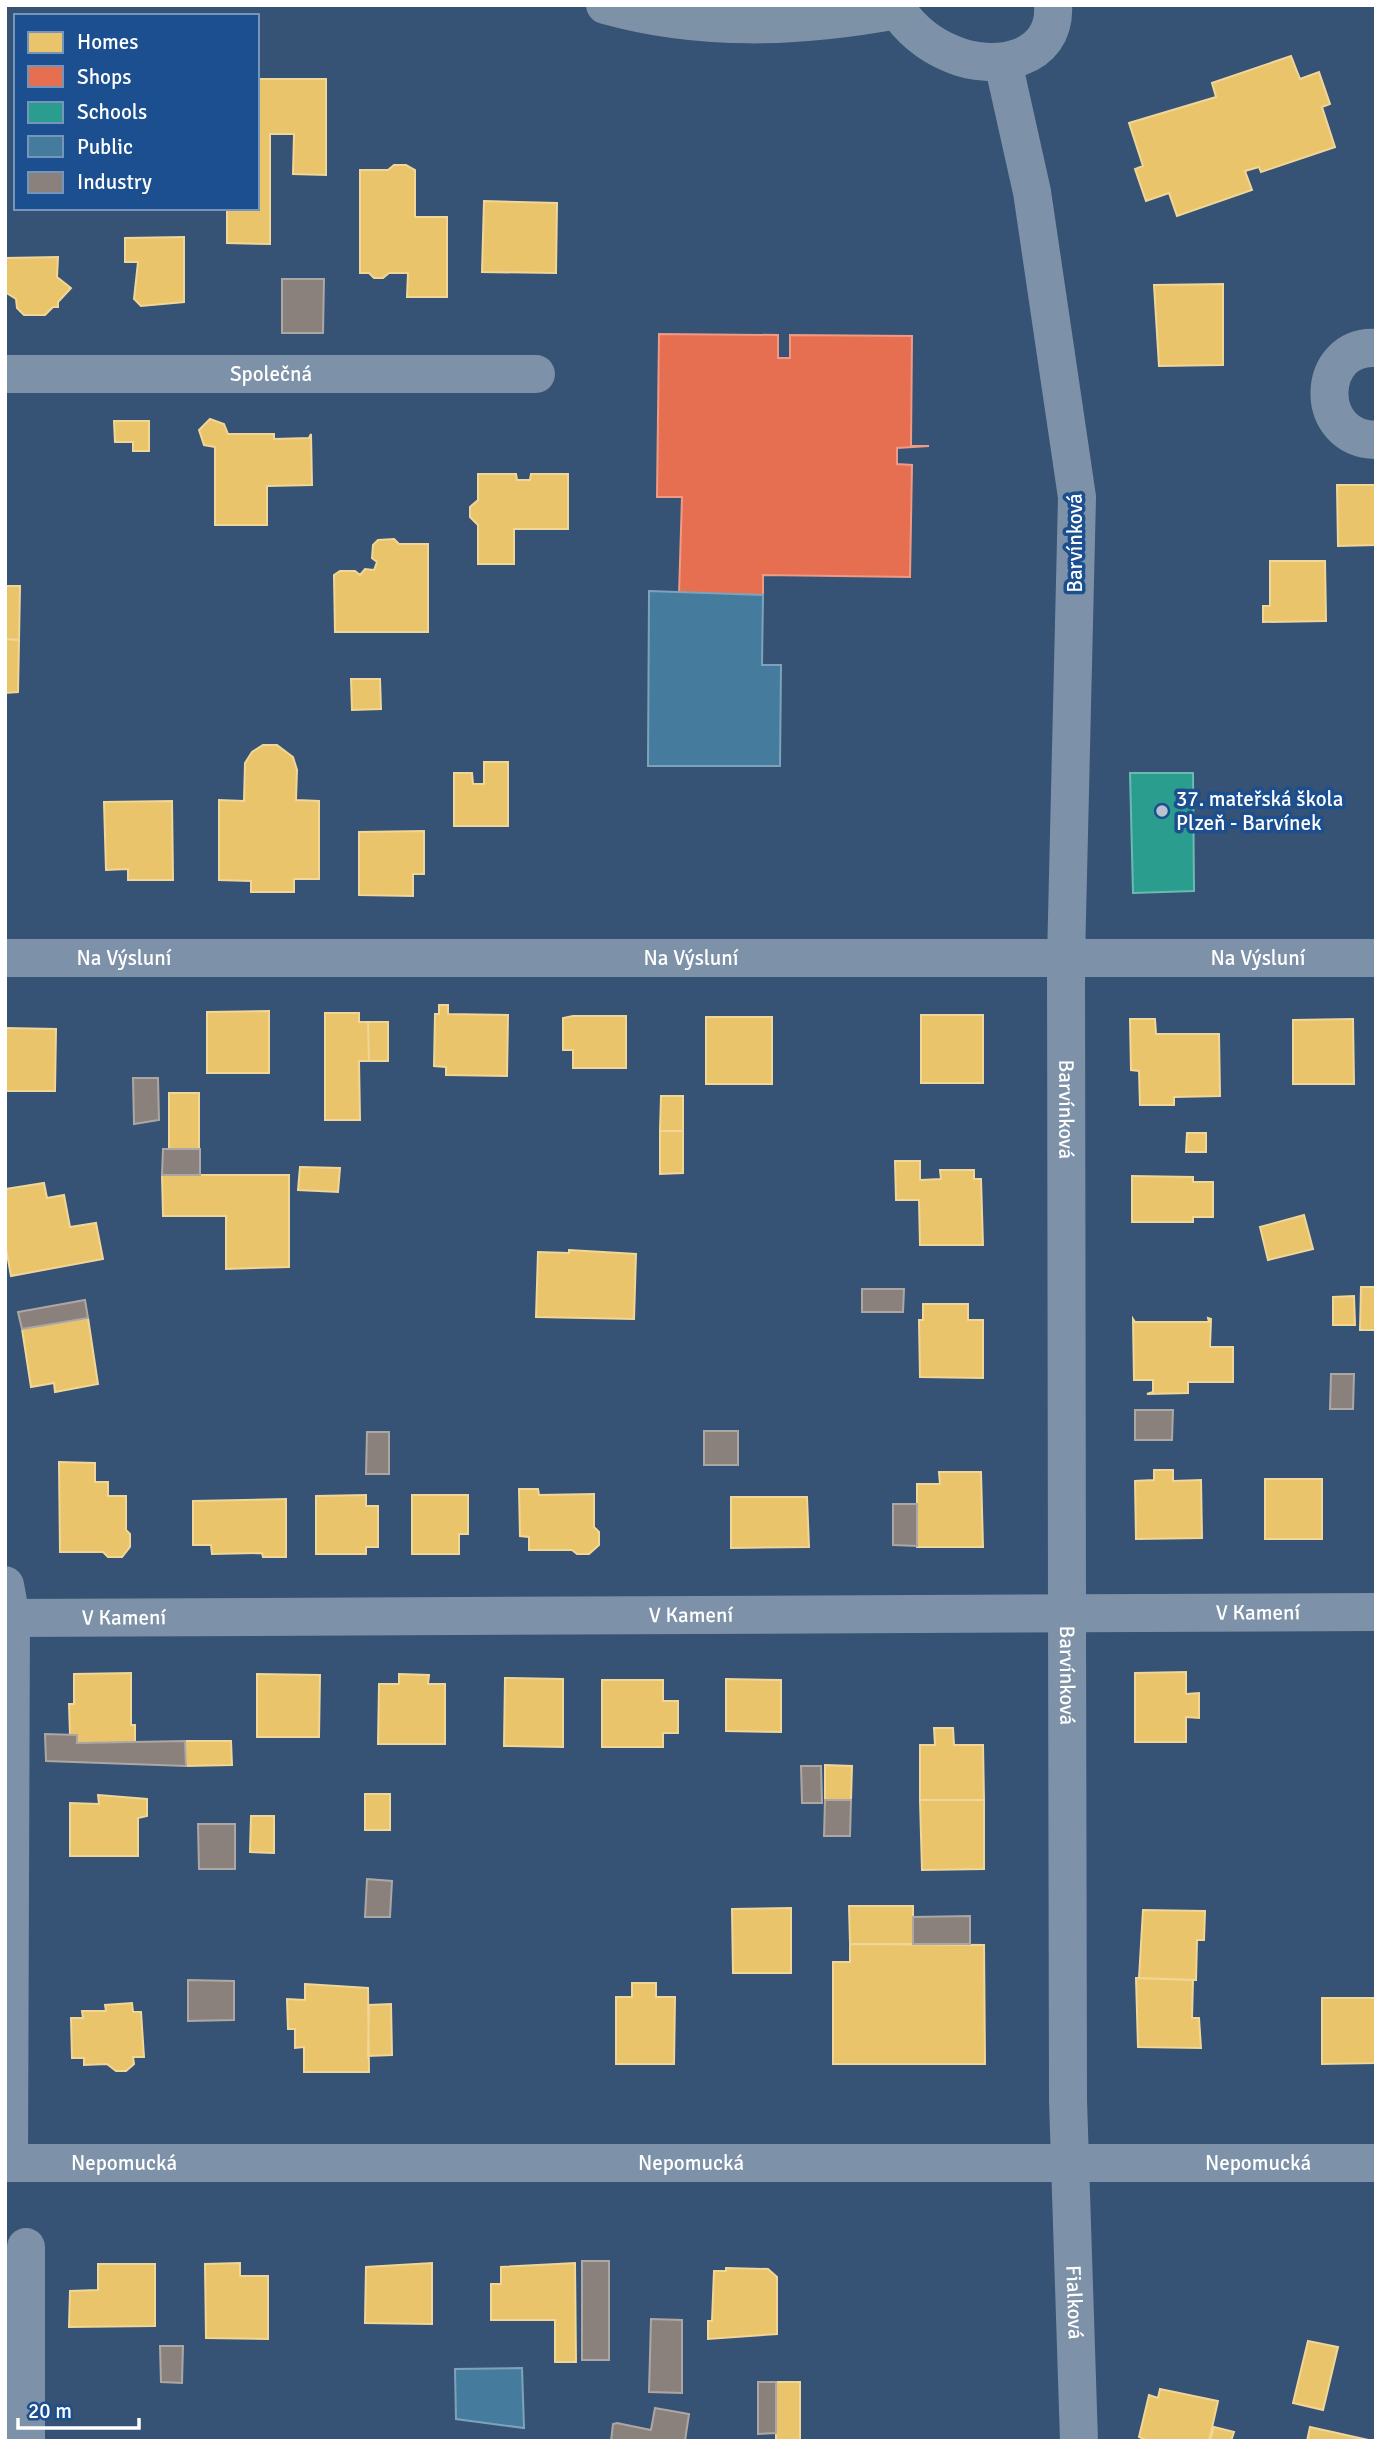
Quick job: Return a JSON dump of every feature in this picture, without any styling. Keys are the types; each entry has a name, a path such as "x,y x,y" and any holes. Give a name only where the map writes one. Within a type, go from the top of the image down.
{"highway":[{"path":"605,5 643,16 723,26 832,20 895,8"}],"street":[{"path":"895,8 915,32 949,53 972,61 1003,62 1029,54 1041,44 1052,26 1053,5"},
{"name":"Barvínková","path":"1003,62 1032,192 1077,497 1066,959 1070,2163"},
{"path":"1376,348 1355,352 1342,361 1333,373 1329,387 1335,417 1345,429 1358,437 1376,440"},
{"name":"Společná","path":"5,374 536,374"},
{"name":"Na Výsluní","path":"5,958 1376,958"},
{"path":"7,1607 7,2163"},
{"name":"V Kamení","path":"7,1607 1067,1613 1376,1612"},
{"name":"Nepomucká","path":"7,2163 1376,2163"},
{"name":"Fialková","path":"1070,2163 1079,2441"},
{"path":"26,2247 26,2441"}],"building: Homes":[{"path":"1291,56 1300,79 1319,72 1330,104 1322,107 1335,147 1261,172 1259,167 1245,171 1252,190 1177,216 1169,193 1146,201 1135,169 1143,166 1129,123 1216,97 1212,83"},
{"path":"259,79 326,79 326,175 293,174 294,134 270,134 270,244 227,243 227,210 259,210"},
{"path":"394,165 406,165 415,170 415,217 447,217 447,297 407,297 408,273 389,273 383,278 374,278 369,273 360,273 360,170 388,170"},
{"path":"484,201 557,203 556,273 482,272"},
{"path":"184,237 184,302 141,306 134,299 138,262 125,262 125,238"},
{"path":"58,257 57,277 71,288 58,302 58,307 53,307 45,315 24,315 17,308 16,299 5,292 5,258"},
{"path":"1223,284 1223,365 1159,366 1154,285"},
{"path":"210,419 224,424 228,434 274,434 274,439 309,438 311,434 312,485 267,486 267,525 215,525 215,447 204,445 199,430"},
{"path":"114,421 149,421 149,451 133,451 133,442 115,442"},
{"path":"478,474 516,474 517,480 530,480 531,474 568,474 568,529 514,529 514,564 478,564 478,525 470,517 470,507 478,500"},
{"path":"1337,485 1376,485 1376,545 1338,546"},
{"path":"394,539 399,544 428,544 428,632 335,632 334,575 340,571 355,571 360,575 365,569 374,570 377,562 372,558 373,545 378,540"},
{"path":"1270,561 1325,561 1326,621 1263,622 1263,606 1270,606"},
{"path":"5,586 20,586 19,640 5,639"},
{"path":"5,639 19,640 18,692 5,693"},
{"path":"351,679 380,679 381,709 352,710"},
{"path":"263,745 277,745 293,757 297,770 296,800 319,801 319,879 294,879 294,892 251,892 251,881 219,880 219,800 244,801 245,763 252,752"},
{"path":"484,762 508,762 508,826 454,826 454,773 472,773 473,784 484,784"},
{"path":"172,801 173,880 128,880 128,869 106,870 104,802"},
{"path":"424,831 424,874 413,874 413,896 359,895 359,832"},
{"path":"439,1005 448,1005 448,1014 508,1015 507,1076 446,1075 446,1067 434,1066 435,1014 439,1014"},
{"path":"269,1011 269,1073 207,1073 207,1012"},
{"path":"325,1013 359,1013 359,1022 368,1022 369,1061 359,1061 360,1120 325,1120"},
{"path":"921,1015 983,1015 983,1083 921,1083"},
{"path":"626,1016 626,1068 573,1068 573,1050 563,1050 563,1018"},
{"path":"706,1017 772,1017 772,1084 706,1084"},
{"path":"1130,1019 1155,1019 1156,1034 1219,1034 1220,1096 1174,1097 1174,1105 1140,1105 1139,1071 1131,1070"},
{"path":"1353,1019 1354,1084 1293,1084 1293,1020"},
{"path":"368,1022 388,1022 388,1061 369,1061"},
{"path":"5,1028 56,1029 55,1091 5,1091"},
{"path":"169,1093 199,1093 199,1149 169,1149"},
{"path":"661,1096 683,1096 683,1131 660,1131"},
{"path":"660,1131 683,1131 683,1173 660,1174"},
{"path":"1187,1133 1206,1133 1206,1152 1186,1152"},
{"path":"895,1161 920,1161 920,1180 941,1179 940,1170 974,1170 974,1179 981,1179 983,1245 920,1245 919,1200 896,1200"},
{"path":"300,1167 340,1168 338,1192 298,1190"},
{"path":"162,1175 289,1175 289,1267 226,1269 226,1216 163,1216"},
{"path":"1132,1176 1193,1177 1193,1182 1213,1182 1213,1217 1193,1217 1193,1222 1132,1222"},
{"path":"44,1183 47,1198 64,1195 70,1227 96,1223 103,1259 11,1276 5,1243 5,1189"},
{"path":"1304,1215 1313,1249 1268,1260 1260,1227"},
{"path":"569,1250 636,1254 634,1319 536,1317 538,1252 569,1253"},
{"path":"1361,1287 1376,1287 1376,1330 1360,1330"},
{"path":"1354,1296 1355,1325 1333,1325 1333,1297"},
{"path":"923,1304 968,1304 968,1320 983,1320 983,1378 920,1377 919,1320 923,1320"},
{"path":"88,1318 98,1384 55,1392 54,1383 31,1387 22,1329"},
{"path":"1208,1318 1211,1319 1210,1347 1233,1347 1233,1382 1188,1382 1188,1393 1147,1394 1153,1392 1153,1380 1134,1380 1133,1319 1135,1322 1209,1322"},
{"path":"59,1462 95,1463 95,1482 108,1482 108,1496 126,1496 126,1530 130,1534 130,1547 122,1557 108,1557 103,1552 60,1552"},
{"path":"1154,1470 1173,1470 1173,1481 1201,1480 1202,1538 1136,1539 1135,1481 1154,1480"},
{"path":"939,1472 981,1472 983,1547 917,1547 917,1484 940,1484"},
{"path":"1265,1479 1322,1479 1322,1539 1265,1539"},
{"path":"519,1489 538,1489 539,1495 594,1494 594,1527 599,1532 599,1545 589,1554 577,1554 572,1550 529,1550 529,1537 520,1536"},
{"path":"366,1495 366,1506 378,1506 378,1547 366,1547 366,1554 316,1554 316,1496"},
{"path":"412,1495 468,1495 468,1534 459,1534 459,1554 412,1554"},
{"path":"731,1497 807,1497 809,1547 731,1548"},
{"path":"286,1499 286,1557 263,1557 262,1553 212,1554 211,1545 193,1545 193,1501"},
{"path":"1186,1672 1186,1694 1199,1693 1199,1718 1186,1717 1186,1742 1135,1742 1135,1673"},
{"path":"131,1673 131,1725 135,1725 135,1744 77,1743 77,1735 70,1735 69,1704 74,1704 74,1674"},
{"path":"257,1674 320,1675 319,1737 257,1737"},
{"path":"399,1674 429,1675 428,1684 445,1684 445,1744 378,1744 379,1684 399,1684"},
{"path":"505,1678 563,1679 563,1747 504,1746"},
{"path":"726,1679 781,1680 781,1732 726,1731"},
{"path":"602,1680 663,1680 663,1701 678,1701 678,1733 663,1733 663,1747 602,1747"},
{"path":"934,1728 953,1728 954,1745 983,1745 984,1800 920,1800 920,1745 935,1745"},
{"path":"185,1741 231,1741 232,1765 186,1766"},
{"path":"825,1765 852,1766 851,1800 825,1800"},
{"path":"365,1794 390,1794 390,1830 365,1830"},
{"path":"98,1795 147,1799 147,1816 138,1818 138,1856 70,1856 70,1803 99,1804"},
{"path":"920,1800 984,1800 984,1869 922,1870"},
{"path":"251,1816 274,1816 274,1853 250,1852"},
{"path":"849,1906 913,1906 913,1944 850,1944"},
{"path":"791,1908 791,1973 733,1973 732,1909"},
{"path":"1143,1910 1205,1911 1204,1940 1197,1940 1196,1980 1139,1978"},
{"path":"850,1944 984,1945 985,2064 833,2064 833,1962 850,1962"},
{"path":"1136,1978 1193,1980 1192,2018 1199,2018 1201,2048 1138,2047"},
{"path":"632,1983 656,1983 656,1997 675,1997 674,2064 616,2064 616,1997 632,1997"},
{"path":"305,1984 368,1988 369,2072 304,2072 304,2047 295,2048 295,2029 288,2029 287,1999 305,2000"},
{"path":"1322,1998 1376,1998 1376,2063 1322,2064"},
{"path":"132,2003 133,2012 141,2012 144,2057 133,2057 134,2064 126,2071 116,2071 107,2064 84,2065 84,2058 72,2058 71,2018 83,2018 82,2011 106,2011 105,2005"},
{"path":"391,2004 392,2055 368,2056 369,2005"},
{"path":"240,2263 240,2276 268,2276 268,2339 206,2338 205,2264"},
{"path":"432,2263 432,2324 365,2323 366,2267"},
{"path":"575,2263 576,2362 555,2362 555,2320 491,2320 491,2284 501,2284 501,2267"},
{"path":"98,2264 155,2264 155,2326 69,2327 70,2291 98,2290"},
{"path":"726,2268 768,2269 777,2277 777,2334 708,2339 708,2321 712,2321 714,2271 726,2271"},
{"path":"1308,2341 1338,2347 1323,2410 1293,2403"},
{"path":"776,2382 800,2382 800,2441 776,2441"},
{"path":"1160,2389 1218,2401 1209,2441 1148,2441 1139,2437 1149,2395 1158,2398"},
{"path":"1214,2427 1234,2432 1231,2441 1210,2441"},
{"path":"1310,2427 1373,2441 1307,2441"}],"building: Shops":[{"path":"659,334 778,335 778,358 790,358 790,335 912,336 911,446 929,446 897,448 897,464 912,465 910,577 763,575 763,595 679,594 682,497 657,497"}],"building: Schools":[{"name":"37. mateřská škola Plzeň - Barvínek","path":"1130,773 1193,773 1194,891 1133,893"}],"building: Public":[{"path":"649,591 763,595 762,665 781,665 780,766 648,766"},
{"path":"522,2368 524,2428 456,2419 455,2369"}],"building: Industry":[{"path":"282,279 324,279 323,333 282,333"},
{"path":"133,1078 158,1078 159,1120 134,1124"},
{"path":"163,1149 200,1149 200,1175 162,1175"},
{"path":"862,1289 904,1289 903,1312 862,1312"},
{"path":"85,1300 88,1318 22,1329 18,1312"},
{"path":"1331,1374 1354,1374 1353,1409 1330,1409"},
{"path":"1135,1410 1173,1410 1172,1440 1135,1440"},
{"path":"704,1431 738,1431 738,1465 704,1465"},
{"path":"367,1432 389,1432 389,1474 366,1474"},
{"path":"893,1504 917,1504 917,1546 893,1545"},
{"path":"45,1734 77,1735 77,1743 185,1741 186,1766 46,1761"},
{"path":"801,1766 821,1766 822,1803 802,1803"},
{"path":"825,1800 851,1800 850,1836 824,1836"},
{"path":"198,1824 235,1824 235,1869 199,1869"},
{"path":"367,1879 392,1881 390,1917 365,1917"},
{"path":"970,1916 970,1944 913,1944 913,1917"},
{"path":"188,1980 234,1981 234,2020 188,2021"},
{"path":"582,2261 609,2261 609,2360 582,2360"},
{"path":"7,2308 10,2366 5,2366"},
{"path":"651,2319 682,2320 682,2393 649,2392"},
{"path":"160,2346 183,2346 182,2383 161,2382"},
{"path":"758,2382 776,2382 776,2433 758,2434"},
{"path":"655,2408 689,2414 685,2441 611,2441 613,2424 651,2430"}],"place":[{"name":"37. mateřská škola Plzeň - Barvínek","path":"1162,811"}]}
